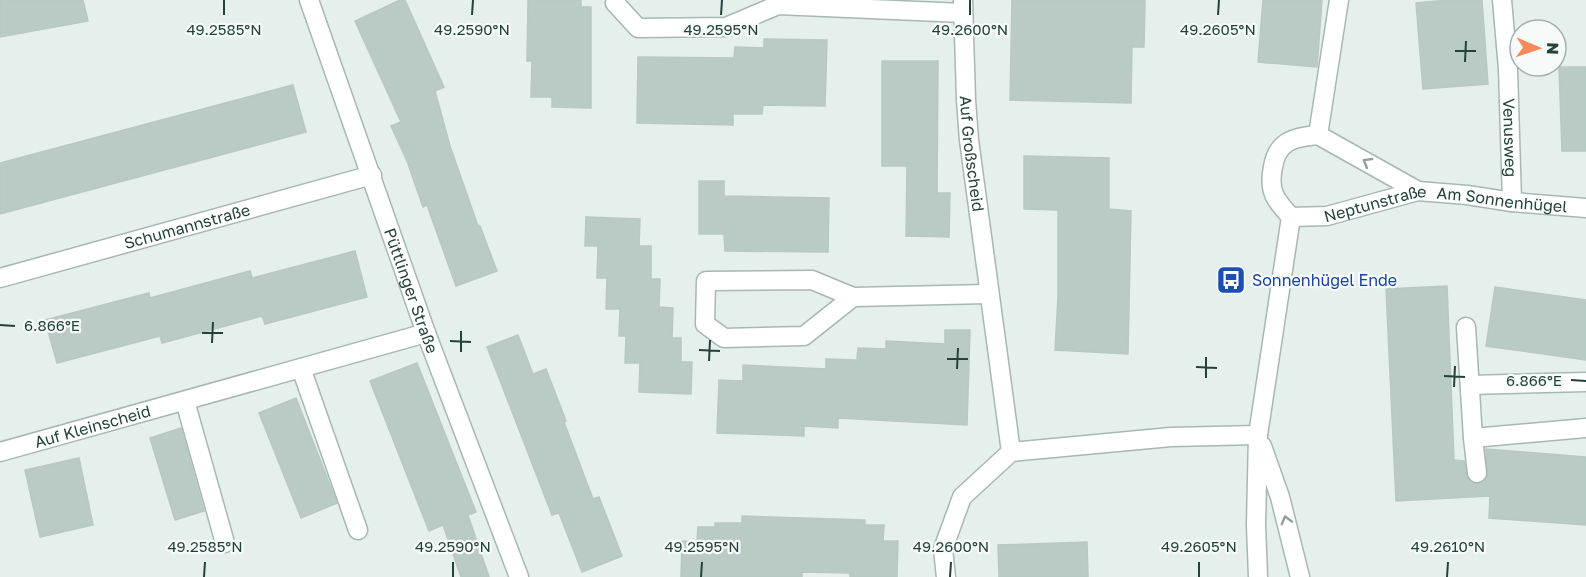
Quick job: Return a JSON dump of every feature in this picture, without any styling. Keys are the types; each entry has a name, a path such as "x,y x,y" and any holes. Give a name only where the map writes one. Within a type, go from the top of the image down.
{"street":[{"name":"Püttlinger Straße","path":"309,0 426,333 519,577"},
{"name":"Auf Großscheid","path":"616,0 615,3 638,28 726,27 774,2 963,6 969,140 1011,452"},
{"path":"1318,135 1339,0"},
{"name":"Venusweg","path":"1503,0 1508,69 1512,202"},
{"name":"Neptunstraße","path":"1318,135 1418,191 1313,218 1291,217 1278,203 1270,187 1276,153 1283,145 1300,137 1318,135"},
{"name":"Schumannstraße","path":"0,278 372,175"},
{"name":"Am Sonnenhügel","path":"1418,191 1586,208"},
{"name":"Neptunstraße","path":"1258,577 1256,525 1258,435 1291,217"},
{"path":"853,297 804,336 724,338 705,324 706,281 812,280 853,297 988,294"},
{"path":"1466,327 1477,473"},
{"name":"Auf Kleinscheid","path":"0,452 426,333"},
{"path":"301,368 358,530"},
{"path":"1470,385 1586,381"},
{"path":"185,401 225,543"},
{"path":"1473,438 1586,428"},
{"path":"946,577 943,549 962,497 1011,452 1171,437 1258,435"},
{"name":"Neptunstraße","path":"1258,435 1280,497 1300,577"}],"building":[{"path":"0,0 83,0 88,21 0,37"},
{"path":"400,0 405,0 444,87 435,91 450,146 478,226 480,226 497,271 456,286 427,205 423,207 407,161 391,126 401,122 355,21"},
{"path":"528,0 581,0 581,7 591,7 591,108 552,107 552,97 531,97 532,61 527,61"},
{"path":"1012,0 1145,0 1144,47 1132,47 1131,103 1010,100"},
{"path":"1263,0 1322,0 1317,67 1258,62"},
{"path":"1482,0 1488,84 1423,89 1416,3"},
{"path":"764,39 827,40 825,106 763,105 762,114 733,114 733,125 637,123 638,57 734,58 735,47 764,48"},
{"path":"882,61 938,61 937,193 950,193 949,237 906,236 907,166 882,166"},
{"path":"1568,67 1586,67 1586,151 1562,151 1559,78 1568,78"},
{"path":"293,85 306,132 0,214 0,163"},
{"path":"1024,156 1109,158 1109,209 1131,211 1128,354 1055,350 1058,297 1058,210 1024,209"},
{"path":"699,181 724,181 724,196 829,198 828,252 725,251 724,234 699,234"},
{"path":"586,217 640,219 639,246 651,246 651,279 660,279 659,307 673,308 672,338 681,338 681,362 692,362 691,394 639,392 640,363 625,363 626,336 619,336 620,309 606,309 607,278 597,278 598,246 585,246"},
{"path":"355,251 367,297 265,324 262,316 162,343 160,336 57,363 45,320 149,293 150,298 250,271 252,278"},
{"path":"1447,286 1454,460 1464,461 1468,479 1478,484 1487,477 1486,449 1586,457 1586,525 1489,518 1490,496 1396,501 1386,289"},
{"path":"1495,287 1586,300 1586,360 1486,346"},
{"path":"945,330 970,330 967,425 838,418 838,428 804,426 804,436 717,433 719,380 743,381 743,365 826,369 826,359 857,360 858,348 886,349 886,341 945,344"},
{"path":"518,335 533,374 546,369 593,499 599,497 622,556 582,572 559,513 552,515 487,347"},
{"path":"417,363 476,512 468,515 489,577 461,577 443,525 429,531 370,381"},
{"path":"296,398 337,503 301,518 259,413"},
{"path":"181,428 204,511 175,520 150,438"},
{"path":"79,458 93,525 40,537 25,470"},
{"path":"742,516 865,520 865,525 884,525 883,541 898,541 897,577 850,577 850,573 802,572 802,577 681,577 682,541 697,542 698,527 715,527 715,523 742,523"},
{"path":"1087,542 1088,577 999,577 998,545"}],"place":[{"name":"Sonnenhügel Ende","path":"1231,280"}]}
